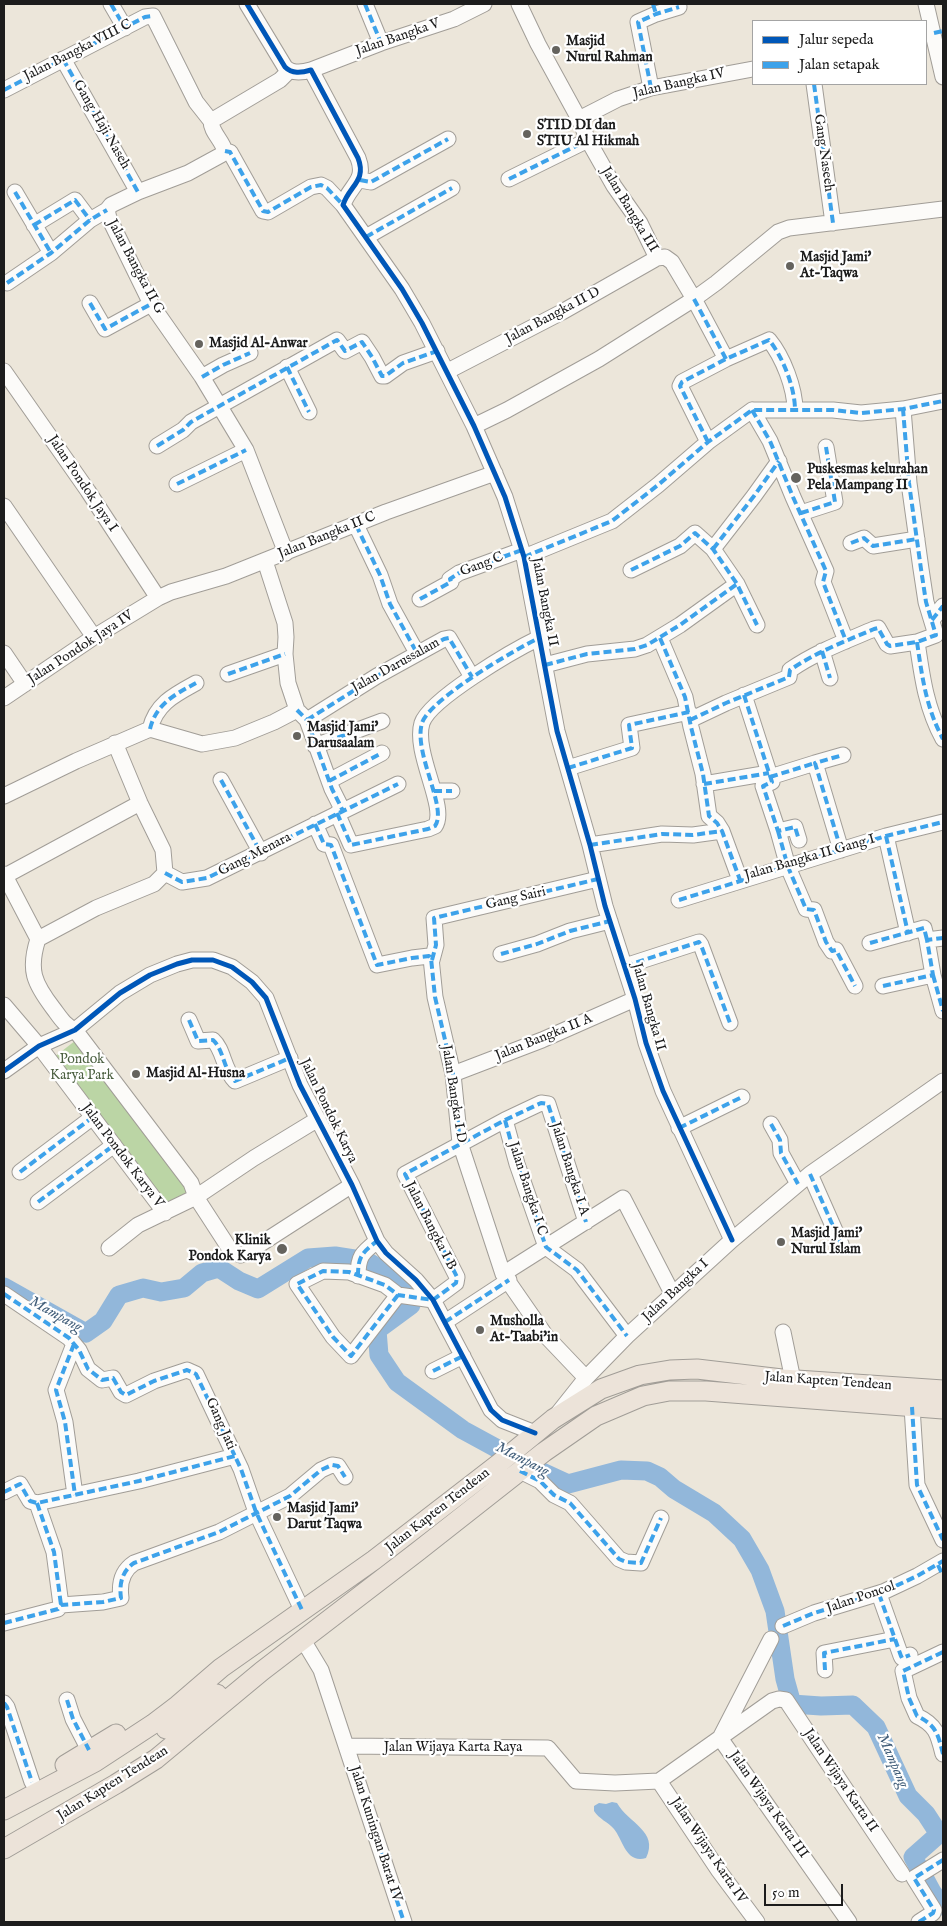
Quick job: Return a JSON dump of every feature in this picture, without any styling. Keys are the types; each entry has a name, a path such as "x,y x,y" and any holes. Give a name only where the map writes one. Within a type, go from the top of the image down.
{"main road":[{"name":"Jalan Kapten Tendean","path":"4,1821 74,1785 122,1751 210,1676 374,1560 553,1419 609,1386 640,1376 662,1372 711,1370 793,1380 943,1390"},
{"name":"Jalan Kapten Tendean","path":"4,1849 156,1759 262,1671 544,1452 596,1416 643,1396 669,1391 706,1391 943,1409"},
{"name":"Jalan Kapten Tendean","path":"4,1810 122,1751 220,1693 262,1671"},
{"name":"Jalan Kapten Tendean","path":"4,1797 60,1768 131,1725 174,1695 210,1676"}],"street":[{"path":"111,4 125,28"},
{"path":"247,4 289,71 303,73 311,70 358,158 361,165 360,180 345,200 344,205"},
{"path":"365,4 381,43"},
{"name":"Jalan Bangka V","path":"311,70 381,43 454,19 484,4"},
{"name":"Jalan Bangka III","path":"519,4 588,140 611,180 640,223 657,258 665,257 672,262 726,359"},
{"path":"926,4 943,77"},
{"path":"651,88 638,22 654,9 679,7"},
{"name":"Jalan Bangka VIII C","path":"4,90 145,16 153,16 196,102 211,121"},
{"name":"Gang Haji Naseh","path":"63,59 138,192"},
{"name":"Jalan Bangka IV","path":"579,119 618,99 651,88 752,69"},
{"path":"225,151 211,127 211,121 280,80 289,71"},
{"name":"Gang Naseeh","path":"814,85 833,223"},
{"path":"360,180 371,182 448,139"},
{"path":"509,179 588,140"},
{"name":"Jalan Bangka II G","path":"225,151 188,173 138,192 111,205 107,210 109,218 151,304 202,377 246,450 286,553"},
{"name":"Jalan Bangka II","path":"225,151 230,152 263,211 268,212 311,188 321,185 327,188 344,205 402,289 437,351 474,426 495,473 523,553 557,731 590,844 598,879 655,1071 679,1128 732,1240"},
{"path":"366,237 452,188"},
{"path":"15,192 51,253"},
{"path":"34,225 75,200 90,220"},
{"path":"474,426 600,359 694,299 778,232 789,228 943,209"},
{"path":"7,283 51,253 90,220 107,210"},
{"name":"Jalan Bangka II D","path":"448,372 562,312 657,258"},
{"path":"90,303 105,329 151,304"},
{"path":"157,446 183,430 191,422 337,340 345,351 362,342 382,376 403,363 437,351"},
{"path":"708,442 680,386 682,382 726,359 769,340 774,346 792,385 795,396 795,410"},
{"path":"202,377 250,353"},
{"path":"287,367 309,412"},
{"name":"Jalan Pondok Jaya I","path":"4,373 88,491 158,598"},
{"path":"846,641 823,582 826,571 793,498 779,461 752,410 832,410 861,413 903,409 943,401"},
{"path":"903,409 909,483 926,602 934,628"},
{"name":"Gang C","path":"420,599 452,582 450,579 459,573 523,553 612,521 708,442 752,410"},
{"path":"801,513 835,502 826,447"},
{"path":"177,484 246,450"},
{"path":"712,549 779,461"},
{"name":"Jalan Bangka II C","path":"158,598 171,592 226,576 495,473"},
{"path":"4,506 94,637"},
{"path":"356,525 380,575 390,604 417,654"},
{"path":"631,570 680,546 695,533 712,549 737,584 757,625"},
{"path":"850,543 864,538 873,546 917,539"},
{"path":"265,561 285,623 285,654 288,683 329,781 351,845 435,826 438,816 434,791 419,738 423,721 442,700 472,677 539,638"},
{"path":"545,665 587,654 635,649 660,638 737,584"},
{"name":"Jalan Pondok Jaya IV","path":"4,698 94,637 158,598"},
{"path":"568,768 632,748 629,725 689,716 744,695 789,677 790,670 822,651 874,628 878,628 890,646 917,642 934,628 943,606"},
{"name":"Jalan Darussalam","path":"150,729 202,744 236,738 274,722 302,715 449,638 472,677"},
{"name":"Jalan Bangka II Gang I","path":"660,638 685,697 709,816 722,831 740,880 886,836 943,822"},
{"path":"917,642 924,690 934,720 943,739"},
{"path":"822,651 830,678"},
{"path":"4,652 25,684"},
{"path":"228,674 285,654"},
{"path":"4,796 150,729 157,709 196,683"},
{"path":"744,695 772,782 764,786 788,867 806,909 814,910 826,942 832,951 836,950 855,986"},
{"path":"315,746 382,721"},
{"path":"115,744 140,803 163,850 165,873 154,884 96,908 38,939 32,957 35,979 44,995 67,1026 74,1030 191,1184 196,1197 231,1251 241,1255 352,1185"},
{"path":"329,781 382,753"},
{"path":"704,784 769,775 843,755"},
{"path":"815,763 842,850"},
{"path":"221,780 261,853"},
{"name":"Gang Menara","path":"165,873 182,882 202,880 261,853 315,824 398,784"},
{"path":"434,791 452,791"},
{"path":"38,939 4,875 140,803"},
{"path":"315,824 324,844 331,845 335,853 345,885 377,965 430,956 432,960"},
{"path":"778,831 795,828 798,840"},
{"path":"590,844 662,834 694,835 722,831"},
{"path":"886,836 908,933"},
{"name":"Gang Sairi","path":"434,918 598,879"},
{"path":"679,900 740,880"},
{"name":"Jalan Bangka I D","path":"434,918 436,945 432,960 435,997 453,1074 460,1143 506,1277 546,1336 586,1378"},
{"path":"501,954 610,920"},
{"path":"870,943 924,928 943,1011"},
{"path":"927,940 943,938"},
{"path":"625,966 699,942 730,1023"},
{"name":"Jalan Pondok Karya","path":"4,1071 39,1046 74,1030 120,993 150,976 177,964 192,960 213,960 232,967 252,982 266,998 300,1085 352,1185 377,1241 386,1253 416,1280 415,1297 445,1322 491,1410 502,1420 532,1436"},
{"path":"883,986 934,975"},
{"name":"Jalan Bangka II A","path":"453,1074 542,1040 635,1000"},
{"name":"Jalan Pondok Karya V","path":"4,1005 39,1046 165,1213"},
{"path":"189,1020 198,1041 213,1040 216,1043 225,1065 235,1080 290,1058"},
{"name":"Jalan Bangka I","path":"553,1419 586,1378 627,1336 732,1240 810,1174 943,1080"},
{"path":"679,1128 742,1097"},
{"name":"Jalan Bangka I A","path":"505,1120 541,1103 548,1104 586,1222 623,1198 672,1293"},
{"path":"20,1172 93,1118"},
{"path":"109,1248 138,1225 196,1197 254,1158 318,1119"},
{"path":"460,1143 505,1120"},
{"name":"Jalan Bangka I C","path":"505,1120 517,1164 546,1247 577,1270 627,1336"},
{"path":"771,1124 780,1140 781,1153 798,1184"},
{"name":"Jalan Bangka I B","path":"415,1297 456,1284 457,1277 405,1174 460,1143"},
{"path":"38,1202 114,1145"},
{"path":"810,1174 841,1244"},
{"path":"445,1322 546,1247 586,1222"},
{"path":"359,1265 385,1285 415,1297 351,1356 333,1338 297,1284 323,1271 349,1272 359,1265 377,1241"},
{"path":"4,1294 58,1329 76,1347 56,1390 65,1422 75,1495"},
{"path":"783,1332 793,1380"},
{"name":"Gang Jati","path":"76,1347 91,1372 102,1380 113,1378 121,1392 126,1395 169,1376 187,1370 194,1372 207,1395 235,1456 256,1512 302,1610"},
{"path":"434,1371 463,1356"},
{"path":"912,1407 917,1485 943,1540"},
{"path":"4,1492 20,1484 30,1501 37,1502 75,1495 235,1456"},
{"path":"4,1623 58,1609 61,1605 103,1602 121,1598 119,1587 122,1578 127,1568 134,1563 219,1532 290,1496 321,1470 332,1465 338,1466 345,1476"},
{"path":"523,1469 540,1481 554,1495 570,1503 619,1559 626,1562 641,1563 661,1518"},
{"path":"37,1502 54,1552 61,1605"},
{"name":"Jalan Poncol","path":"782,1626 879,1594 942,1567"},
{"path":"879,1594 902,1658 910,1655"},
{"path":"825,1670 824,1653 895,1639"},
{"path":"303,1640 321,1670 346,1746"},
{"path":"658,1781 720,1738 771,1640"},
{"path":"943,1652 904,1671 910,1698 917,1716 930,1722 938,1736 943,1754"},
{"path":"67,1700 73,1720 89,1750"},
{"name":"Jalan Wijaya Karta II","path":"720,1738 772,1701 786,1700 914,1874"},
{"path":"4,1703 7,1706 32,1782"},
{"name":"Jalan Wijaya Karta III","path":"720,1738 849,1922"},
{"name":"Jalan Wijaya Karta Raya","path":"346,1746 548,1748 576,1781 615,1783 658,1781"},
{"name":"Jalan Kuningan Barat IV","path":"346,1746 404,1922"},
{"name":"Jalan Wijaya Karta IV","path":"658,1781 719,1871 757,1922"},
{"path":"922,1922 934,1910 914,1874 943,1860"}],"green space":[{"name":"Pondok Karya Park","path":"80,1037 192,1189 182,1201 168,1206 53,1058"}],"water":[{"path":"599,1803 606,1804 617,1803 645,1834 649,1849 646,1858 634,1858 629,1854 614,1829 594,1811 594,1806"}],"waterway":[{"name":"Mampang","path":"4,1287 86,1333 103,1321 119,1295 143,1288 161,1292 184,1288 202,1273 219,1268 239,1281 258,1289 308,1258 335,1256 367,1261 383,1271 402,1277 413,1292 411,1305 377,1330 379,1355 397,1382 463,1430 531,1467 568,1484 621,1470 647,1471 660,1477 674,1489 714,1513 742,1539 760,1570 775,1611 785,1679 792,1704 821,1706 853,1705 876,1727 908,1796 926,1814 939,1834 913,1857 932,1892 943,1906"}],"marked path":[{"path":"111,4 125,28"},
{"path":"365,4 381,43"},
{"path":"653,4 656,14"},
{"path":"651,88 638,22 679,7"},
{"path":"4,90 145,17 153,16"},
{"path":"934,33 943,31"},
{"path":"63,59 138,192"},
{"path":"814,85 833,223"},
{"path":"360,180 371,182 448,139"},
{"path":"509,179 588,140"},
{"path":"225,151 230,152 263,211 268,212 311,187 321,185 327,188 343,205"},
{"path":"366,237 452,188"},
{"path":"15,192 51,253"},
{"path":"34,225 75,200 90,220"},
{"path":"7,283 51,253 90,220 107,210"},
{"path":"694,299 726,359"},
{"path":"90,303 105,329 151,304"},
{"path":"157,446 183,430 191,422 337,340 345,351 362,342 382,376 385,376 403,363 437,351"},
{"path":"708,442 680,386 682,382 726,359 769,340 779,355 787,373 793,392 795,410"},
{"path":"202,377 250,353"},
{"path":"287,367 309,412"},
{"path":"524,557 612,521 708,442 752,410 833,410 861,413 903,409 943,401"},
{"path":"690,720 789,677 790,670 810,658 874,629 878,628 890,646 917,642 936,635 926,602 921,569 909,483 903,409"},
{"path":"752,410 770,441 826,571 823,582 846,641"},
{"path":"801,513 835,502 826,447"},
{"path":"177,484 246,450"},
{"path":"713,549 779,461"},
{"path":"356,525 380,575 390,604 417,653"},
{"path":"631,570 680,546 695,533 713,549 737,584"},
{"path":"851,543 864,538 873,546 917,539"},
{"path":"420,599 451,582 450,579 459,573 522,550"},
{"path":"545,665 587,654 635,649 647,645 680,625 737,584 757,625"},
{"path":"932,620 943,606"},
{"path":"307,720 377,676 444,639 449,638 472,677"},
{"path":"337,813 351,845 435,826 438,818 437,807 422,749 422,723 428,713 456,689 493,664 539,638"},
{"path":"660,638 685,697 703,774 709,816 722,831 740,880"},
{"path":"917,642 932,716 943,739"},
{"path":"822,651 830,678"},
{"path":"228,674 285,654"},
{"path":"150,729 161,707 173,696 196,683"},
{"path":"744,695 772,782 763,786 778,831 795,827 799,840"},
{"path":"297,710 307,720 332,789 343,811"},
{"path":"568,768 632,748 629,725 689,712"},
{"path":"315,746 382,721"},
{"path":"329,781 382,753"},
{"path":"841,850 815,763 843,755"},
{"path":"770,777 815,763"},
{"path":"704,784 769,773"},
{"path":"221,780 261,853"},
{"path":"165,873 182,882 207,878 398,784"},
{"path":"434,791 452,791"},
{"path":"679,900 886,836 943,822"},
{"path":"315,824 324,844 331,845 377,965 412,958 429,956 431,958 435,997 453,1074 460,1143"},
{"path":"590,845 662,834 693,835 722,831"},
{"path":"778,831 788,867 806,909 814,910 826,942 832,951 836,950 855,986"},
{"path":"886,836 908,933"},
{"path":"432,960 436,945 434,918 598,879"},
{"path":"501,954 537,944 570,931 610,921"},
{"path":"870,943 924,928 927,940"},
{"path":"883,986 933,975 927,940 943,938"},
{"path":"625,966 699,942 730,1023"},
{"path":"933,975 943,1011"},
{"path":"189,1020 198,1041 213,1040 217,1044 228,1071 235,1081 290,1058"},
{"path":"679,1128 742,1097"},
{"path":"505,1120 541,1103 548,1104 586,1222"},
{"path":"20,1172 93,1117"},
{"path":"398,1295 351,1356 333,1337 297,1284 323,1271 349,1272 385,1285 398,1295 433,1300 456,1283 457,1277 405,1174 505,1120 517,1164 546,1247 577,1270 627,1336"},
{"path":"771,1124 780,1140 781,1153 798,1184"},
{"path":"38,1202 114,1145"},
{"path":"810,1174 841,1244"},
{"path":"358,1276 360,1259 377,1241"},
{"path":"445,1322 509,1280"},
{"path":"4,1294 69,1338 79,1350 88,1369 102,1380 113,1378 121,1392 126,1395 154,1381 187,1370 196,1374 241,1469 256,1512 302,1610"},
{"path":"74,1344 56,1390 65,1422 75,1495"},
{"path":"433,1371 463,1356"},
{"path":"912,1407 917,1485 943,1540"},
{"path":"4,1492 20,1484 30,1501 37,1503 139,1481 235,1456"},
{"path":"4,1623 58,1609 61,1605 103,1602 121,1598 122,1578 134,1563 219,1532 290,1496 321,1470 332,1465 338,1466 345,1477"},
{"path":"520,1471 540,1481 554,1495 570,1503 619,1559 626,1562 641,1563 661,1518"},
{"path":"37,1503 54,1552 61,1605"},
{"path":"783,1626 814,1613 883,1592 943,1561"},
{"path":"938,1565 943,1576"},
{"path":"879,1594 902,1658 910,1655"},
{"path":"825,1670 824,1653 895,1639"},
{"path":"943,1652 903,1671 909,1698 917,1716 928,1723 935,1731 943,1754"},
{"path":"67,1700 73,1719 89,1750"},
{"path":"4,1703 32,1782"},
{"path":"370,1819 404,1922"},
{"path":"919,1922 933,1913 934,1910 914,1878 943,1860"}],"cycle path":[{"path":"247,4 285,67 297,72 311,70 358,158 360,166 359,178 343,205 402,289 422,323 474,426 505,497 524,557 557,731 590,845 605,906 635,999 646,1043 663,1091 732,1240"},
{"path":"4,1071 39,1046 75,1030 120,993 150,975 192,960 213,960 232,967 252,982 266,998 300,1085 352,1185 377,1241 386,1253 416,1280 433,1300 491,1410 502,1420 535,1433"}],"place":[{"name":"Masjid Nurul Rahman","path":"556,50"},
{"name":"STID DI dan STIU Al Hikmah","path":"527,134"},
{"name":"Masjid Jami' At-Taqwa","path":"790,266"},
{"name":"Masjid Al-Anwar","path":"199,344"},
{"name":"Puskesmas kelurahan Pela Mampang II","path":"796,478"},
{"name":"Masjid Jami' Darusaalam","path":"297,736"},
{"name":"Masjid Al-Husna","path":"136,1074"},
{"name":"Masjid Jami' Nurul Islam","path":"781,1242"},
{"name":"Klinik Pondok Karya","path":"282,1249"},
{"name":"Musholla At-Taabi'in","path":"480,1330"},
{"name":"Masjid Jami' Darut Taqwa","path":"277,1517"}]}
